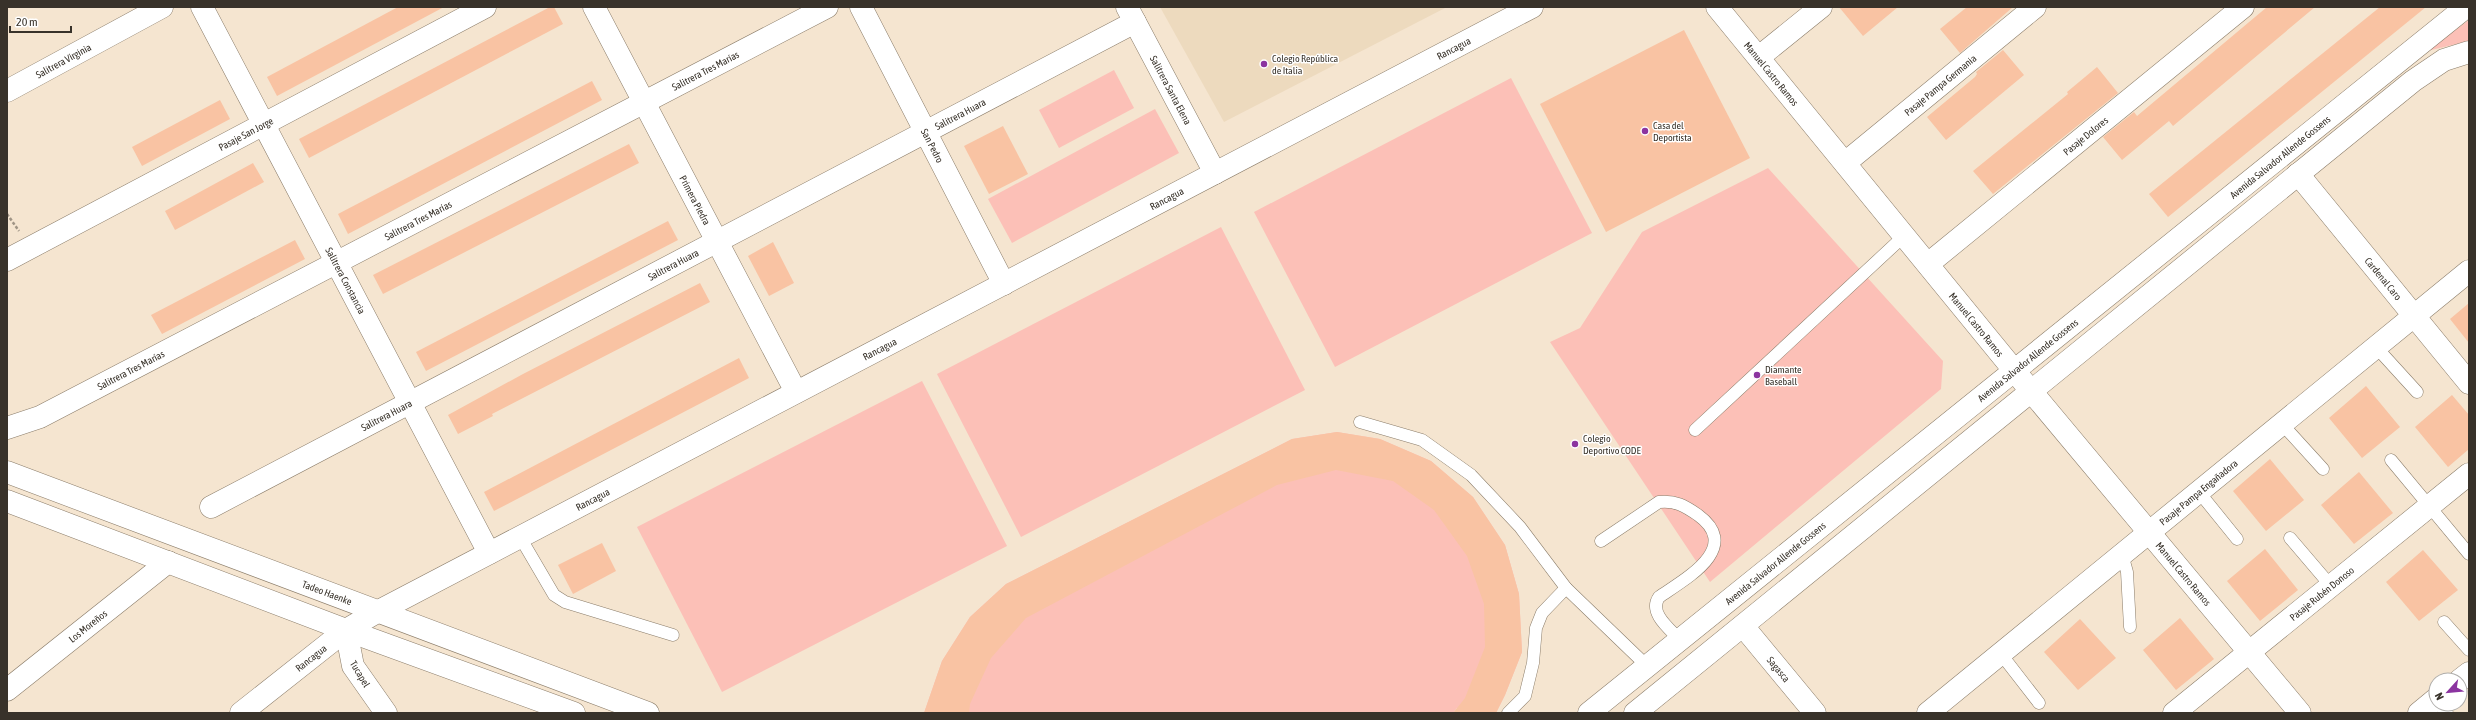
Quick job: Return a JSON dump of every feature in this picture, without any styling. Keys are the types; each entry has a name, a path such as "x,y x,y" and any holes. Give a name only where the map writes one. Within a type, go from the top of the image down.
{"street":[{"name":"Salitrera Virginia","path":"7,91 162,7"},
{"name":"Salitrera Constancia","path":"202,7 489,553"},
{"name":"Pasaje San Jorge","path":"7,260 263,123 485,7"},
{"name":"Primera Piedra","path":"594,7 796,392"},
{"name":"Salitrera Tres Marías","path":"7,428 40,417 826,7"},
{"name":"San Pedro","path":"861,7 1004,284"},
{"name":"Rancagua","path":"241,713 346,630 377,612 1532,7"},
{"name":"Manuel Castro Ramos","path":"1717,7 2031,391 2300,713"},
{"path":"1759,58 1821,7"},
{"name":"Pasaje Pampa Germania","path":"1845,163 2035,7"},
{"name":"Pasaje Dolores","path":"1928,264 2243,7"},
{"name":"Avenida Salvador Allende Gossens","path":"1589,713 2466,7"},
{"name":"Salitrera Huara","path":"211,507 925,132 1131,14"},
{"name":"Salitrera Santa Elena","path":"1131,14 1214,173"},
{"path":"1640,711 1742,626 2298,174 2430,69 2444,60 2469,52"},
{"name":"Cardenal Caro","path":"2298,174 2469,382"},
{"name":"Pasaje Pampa Engañadora","path":"1928,713 2469,271"},
{"name":"Tadeo Haenke","path":"7,472 648,713"},
{"name":"Pasaje Rubén Donoso","path":"2174,713 2469,474"},
{"path":"8,503 168,562 559,711"},
{"name":"Los Moreños","path":"7,690 168,562"},
{"name":"Sagasca","path":"1742,626 1815,713"},
{"name":"Tucapel","path":"346,630 353,666 386,713"}],"lane":[{"path":"1695,430 1904,236"},
{"path":"2376,347 2417,392"},
{"path":"1360,422 1422,440 1471,475 1520,527 1566,588 1647,666"},
{"path":"2282,424 2323,469"},
{"path":"2390,460 2469,554"},
{"path":"2199,492 2237,539"},
{"path":"1601,541 1659,502 1670,500 1687,507 1706,521 1714,536 1714,551 1702,568 1660,597 1655,603 1656,611 1662,620 1680,640"},
{"path":"520,537 554,595 565,602 673,635"},
{"path":"2290,538 2331,586"},
{"path":"2122,554 2128,572 2130,628"},
{"path":"1508,713 1524,696 1532,664 1536,628 1542,613 1566,588"},
{"path":"2444,622 2469,650"},
{"path":"2001,654 2039,703"}],"shaded area":[{"name":"Colegio República de Italia","path":"1160,7 1447,7 1224,122"},
{"path":"2469,20 2469,41 2427,51"},
{"path":"1114,70 1134,108 1059,148 1039,110"},
{"path":"1511,78 1592,233 1335,367 1254,212"},
{"path":"1155,109 1179,153 1012,243 988,199"},
{"name":"Diamante Baseball","path":"1768,168 1943,361 1941,389 1710,582 1550,342 1580,328 1642,232"},
{"path":"1221,227 1305,390 1021,537 937,374"},
{"path":"922,381 1007,546 722,692 637,527"},
{"path":"1337,432 1380,439 1431,461 1473,497 1505,545 1519,594 1522,652 1505,695 1496,713 1464,713 1457,708 1453,713 924,713 942,661 970,617 1006,584 1292,439"}],"building":[{"path":"398,7 444,7 277,96 267,77"},
{"path":"550,7 554,7 563,24 309,158 299,139"},
{"path":"1839,7 1898,7 1863,36"},
{"path":"1967,7 2013,7 1960,53 1940,29"},
{"path":"2267,7 2315,7 2173,126 2169,121 2122,160 2103,137 2134,112 2137,116"},
{"path":"2380,7 2426,7 2168,217 2149,194"},
{"name":"Casa del Deportista","path":"1684,30 1750,158 1606,232 1540,104"},
{"path":"2003,50 2024,75 1946,140 1927,117 1975,77 1977,74 1976,72"},
{"path":"2097,67 2118,93 1993,194 1973,171 2068,94 2067,92"},
{"path":"592,81 602,100 348,234 338,214"},
{"path":"220,100 230,119 142,166 132,147"},
{"path":"1003,126 1028,174 989,194 964,146"},
{"path":"629,144 639,163 383,294 373,275"},
{"path":"253,163 264,182 175,230 165,211"},
{"path":"668,221 678,240 426,371 416,352"},
{"path":"295,240 305,259 162,334 151,315"},
{"path":"773,242 794,283 769,296 748,256"},
{"path":"700,283 710,302 492,414 493,416 458,434 448,415 523,374"},
{"path":"2469,303 2469,343 2450,319"},
{"path":"739,358 749,378 494,511 484,492"},
{"path":"2366,386 2400,427 2362,458 2329,418"},
{"path":"2452,395 2469,415 2469,449 2448,467 2415,427"},
{"path":"1337,432 1380,439 1431,461 1473,497 1505,545 1519,594 1522,652 1505,695 1496,713 1453,713 1465,698 1485,647 1484,604 1467,556 1434,510 1393,481 1336,470 1277,485 1026,618 991,658 970,704 969,713 924,713 942,661 970,617 1006,584 1292,439"},
{"path":"2270,459 2304,500 2266,531 2233,491"},
{"path":"2359,472 2393,513 2354,544 2321,505"},
{"path":"602,543 616,571 573,594 558,565"},
{"path":"2265,549 2298,590 2260,621 2227,581"},
{"path":"2423,550 2458,590 2419,621 2386,582"},
{"path":"2180,618 2214,659 2176,690 2143,650"},
{"path":"2080,619 2116,658 2078,690 2044,652"}],"place":[{"name":"Colegio República de Italia","path":"1264,64"},
{"name":"Casa del Deportista","path":"1645,131"},
{"name":"Diamante Baseball","path":"1757,375"},
{"name":"Colegio Deportivo CODE","path":"1575,444"}]}
